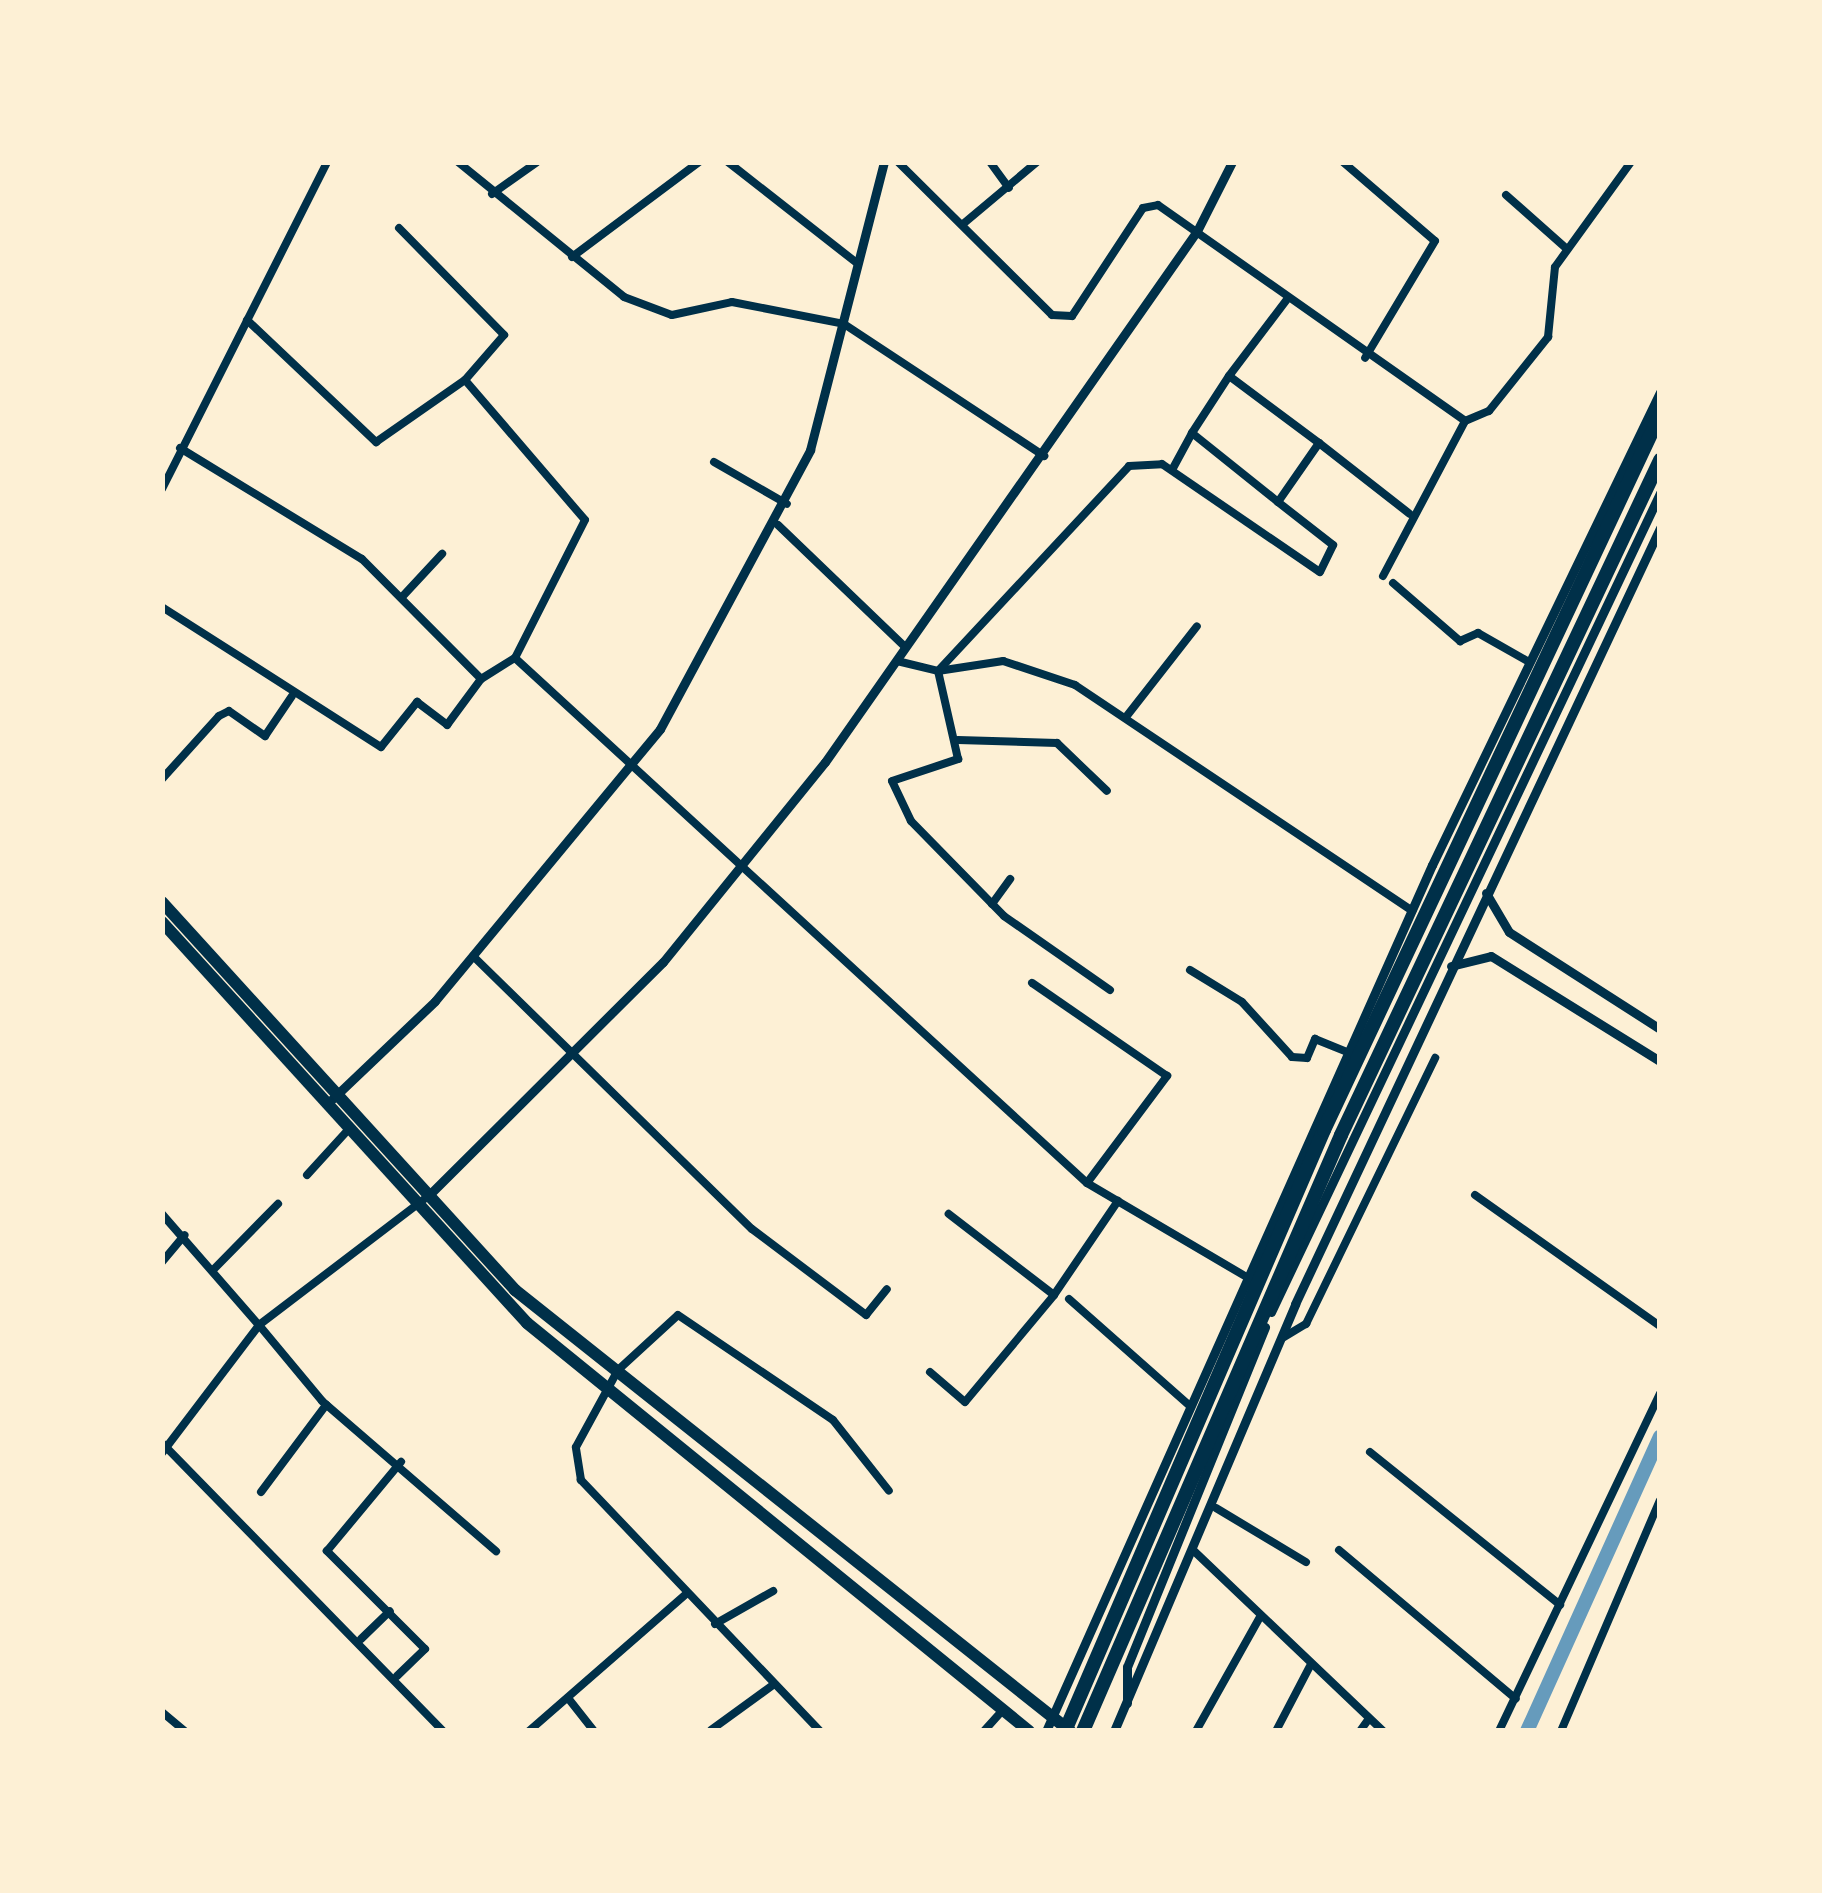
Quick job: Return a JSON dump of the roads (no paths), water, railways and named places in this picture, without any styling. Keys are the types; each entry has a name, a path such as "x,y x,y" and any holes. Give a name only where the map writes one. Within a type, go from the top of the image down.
{"highway":[{"path":"1067,1731 1324,1130 1660,415"},
{"path":"1083,1731 1341,1135 1660,460"}],"main road":[{"path":"162,902 332,1099 347,1131 527,1323 615,1375 1067,1731"},
{"path":"162,922 515,1290 1030,1731"}],"street":[{"path":"162,489 327,162"},
{"path":"458,162 624,297 672,315 732,302 844,324 1044,456"},
{"path":"492,194 537,162"},
{"path":"572,257 699,162"},
{"path":"728,162 857,263"},
{"path":"332,1099 473,956 632,765 778,525 830,395 884,162"},
{"path":"898,162 1064,319 1143,208 1158,205 1365,358 1465,421"},
{"path":"990,162 1009,188"},
{"path":"962,224 1037,162"},
{"path":"443,1731 361,1639 164,1448 259,1324 428,1197 578,1049 739,868 897,661 1044,456 1197,230 1232,162"},
{"path":"1343,162 1435,241 1365,358"},
{"path":"1383,576 1411,514 1465,421 1489,411 1548,338 1547,286 1631,162"},
{"path":"1506,195 1568,249"},
{"path":"247,320 376,442 465,380 504,335 399,228"},
{"path":"1172,470 1229,376 1288,298"},
{"path":"1229,376 1411,514"},
{"path":"162,607 292,696 381,747 417,702 447,725 482,679 515,658 585,520 465,380"},
{"path":"1046,1731 1245,1276 1412,911 1660,392"},
{"path":"938,671 1084,502 1141,459 1172,470 1320,572 1333,545 1192,434"},
{"path":"1278,502 1319,443"},
{"path":"180,448 362,559 482,679"},
{"path":"714,462 787,504"},
{"path":"1127,1702 1126,1667 1268,1319 1660,493"},
{"path":"778,525 905,647"},
{"path":"1114,1731 1216,1508 1328,1234 1660,528"},
{"path":"401,597 442,554"},
{"path":"1393,583 1460,641 1478,633 1529,662"},
{"path":"1126,717 1197,626"},
{"path":"515,658 1087,1183 1245,1276"},
{"path":"897,661 938,671 1004,661 1126,717 1412,911"},
{"path":"938,671 958,740 958,759 893,790 992,904 1110,990"},
{"path":"162,778 219,716 229,711 265,736 292,696"},
{"path":"958,740 1057,743 1107,791"},
{"path":"992,904 1010,879"},
{"path":"1486,892 1508,932 1660,1029"},
{"path":"473,956 578,1049 752,1229 866,1315 887,1289"},
{"path":"1450,967 1491,956 1660,1061"},
{"path":"1190,970 1242,1003 1292,1057 1306,1058 1315,1039 1348,1052"},
{"path":"1032,983 1167,1076 1087,1183"},
{"path":"1284,1337 1306,1324 1435,1058"},
{"path":"308,1175 347,1131"},
{"path":"1475,1195 1660,1326"},
{"path":"930,1372 965,1402 1054,1295 1118,1201"},
{"path":"215,1268 278,1204"},
{"path":"162,1214 215,1268 326,1405 401,1462 496,1551"},
{"path":"949,1214 1054,1295"},
{"path":"162,1262 185,1235"},
{"path":"1069,1299 1189,1405"},
{"path":"820,1731 715,1624 574,1463 615,1375 664,1321 691,1317 778,1392 833,1420 889,1491"},
{"path":"1499,1731 1660,1393"},
{"path":"261,1492 326,1405"},
{"path":"1370,1452 1560,1605"},
{"path":"397,1676 425,1649 327,1551 401,1462"},
{"path":"1561,1731 1660,1500"},
{"path":"1216,1508 1306,1562"},
{"path":"1194,1550 1383,1731"},
{"path":"1340,1550 1516,1699"},
{"path":"715,1624 773,1591"},
{"path":"529,1731 687,1593"},
{"path":"361,1639 390,1611"},
{"path":"1196,1731 1260,1617"},
{"path":"1276,1731 1310,1666"},
{"path":"711,1730 774,1684"},
{"path":"568,1698 594,1731"},
{"path":"984,1731 1004,1709"},
{"path":"162,1712 185,1731"},
{"path":"1360,1731 1368,1720"}],"waterway":[{"path":"1527,1731 1660,1437"}]}
